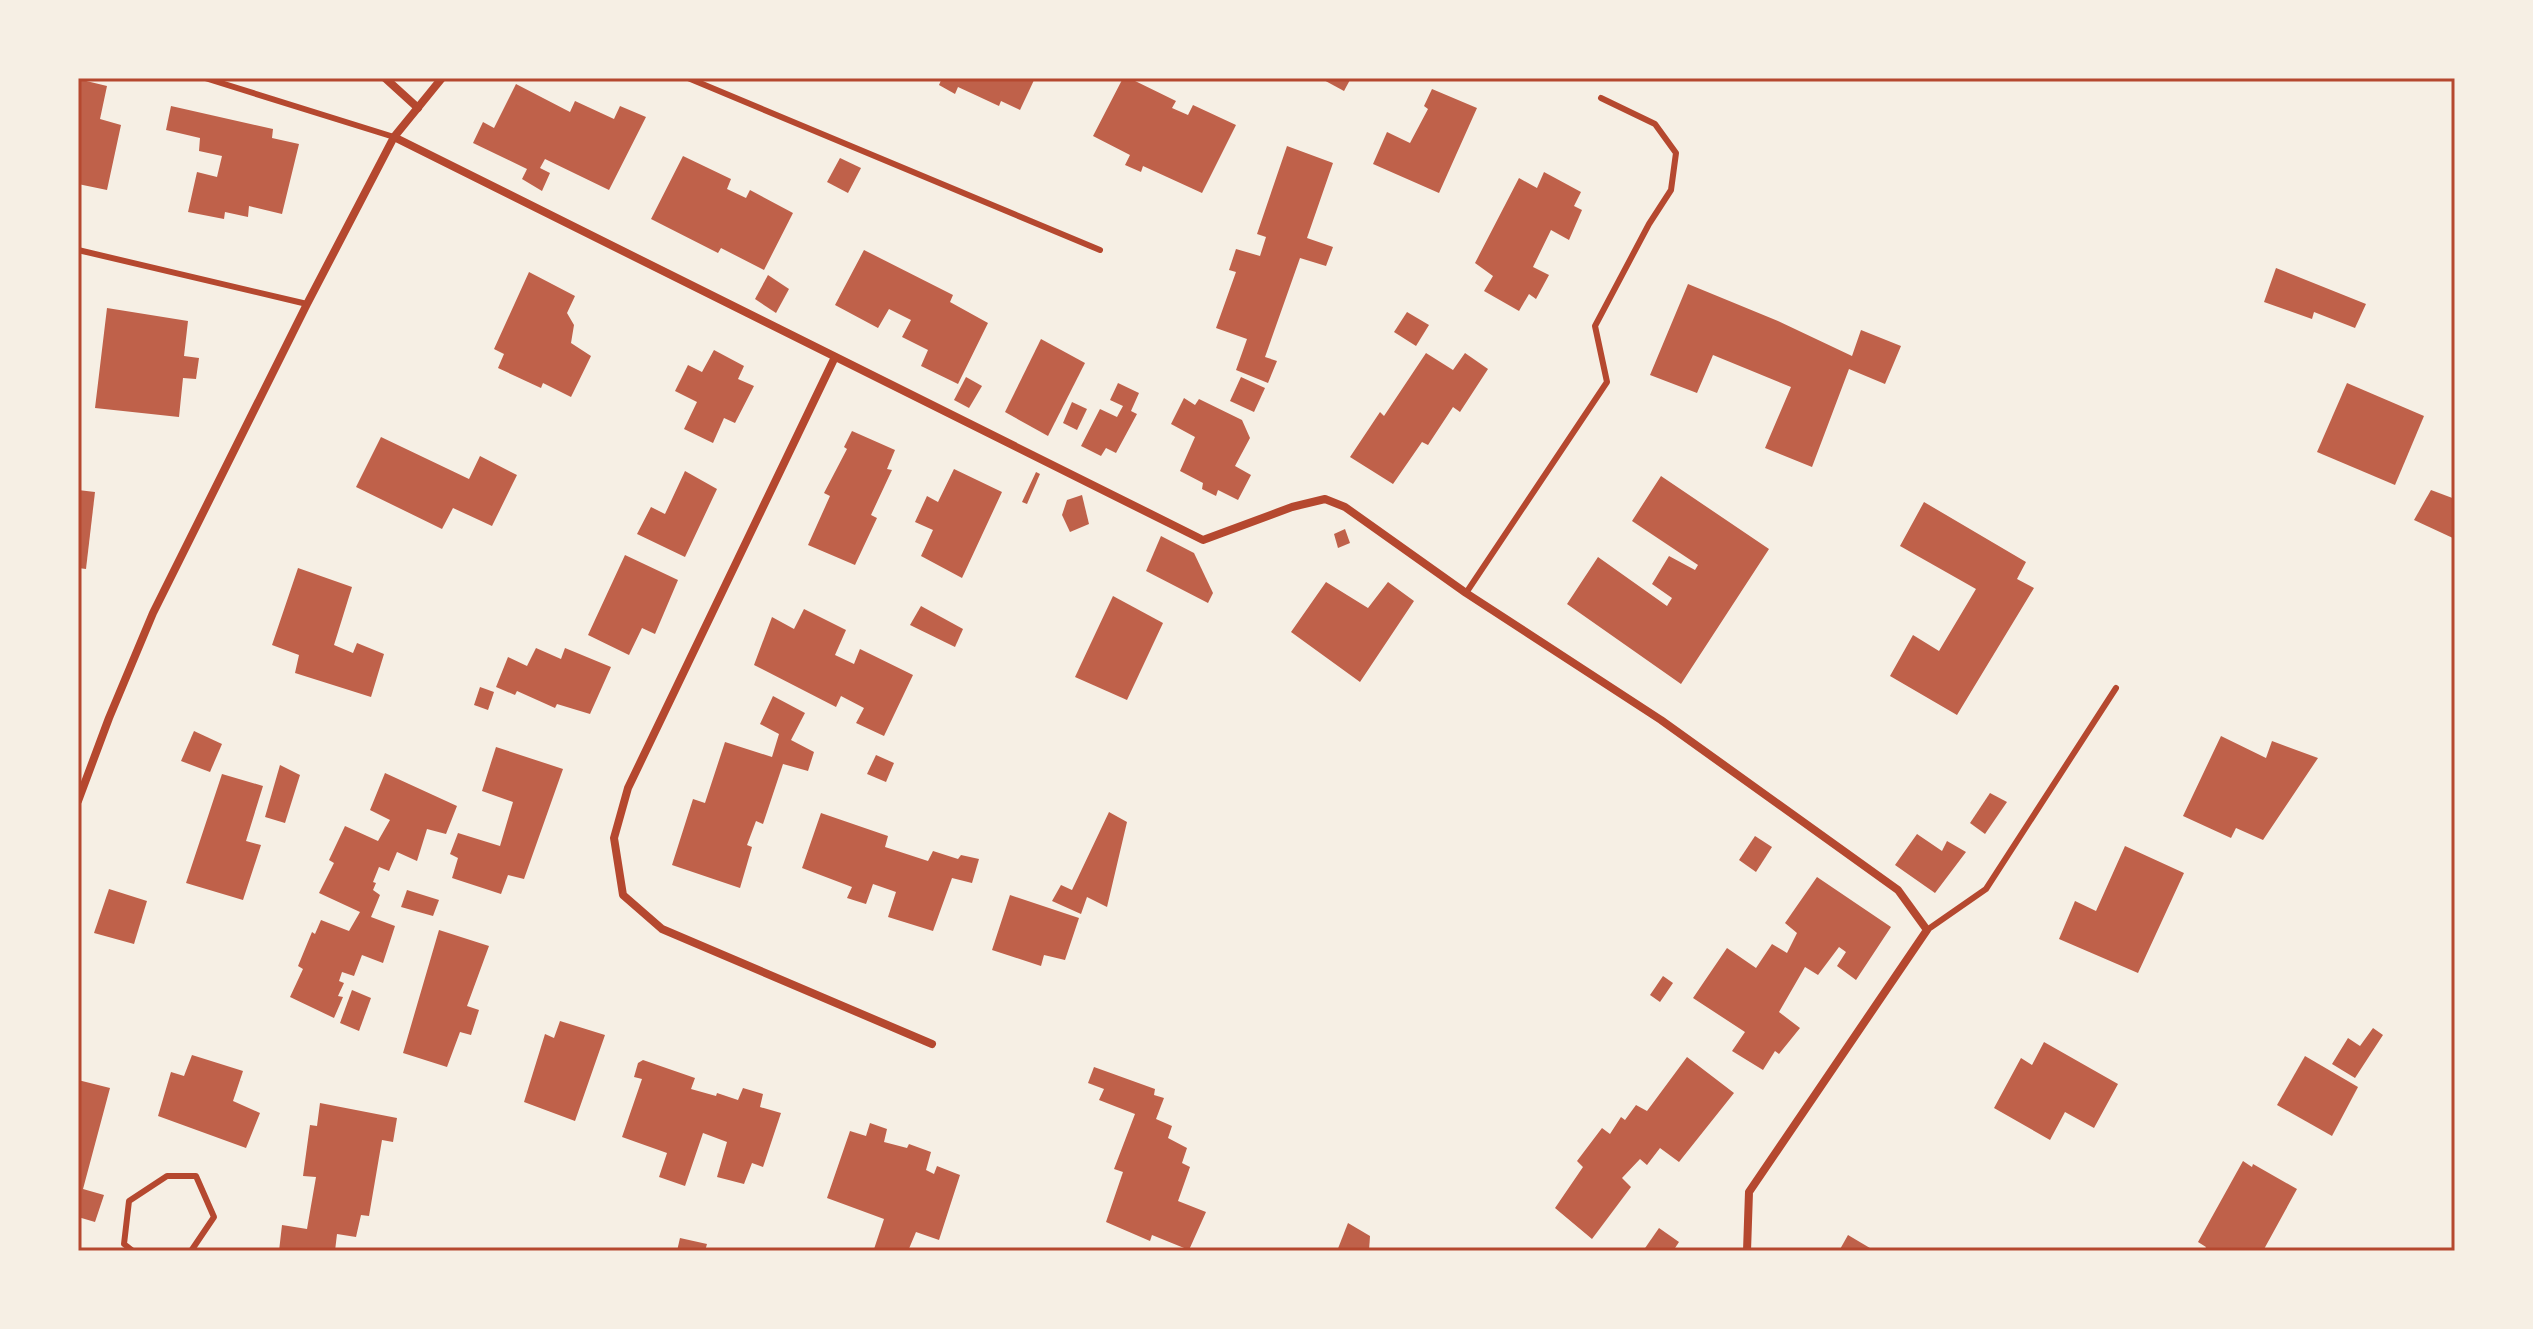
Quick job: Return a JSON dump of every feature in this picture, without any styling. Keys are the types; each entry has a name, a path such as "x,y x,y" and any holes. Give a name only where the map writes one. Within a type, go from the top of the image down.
{"street":[{"path":"385,78 418,108"},
{"path":"78,801 153,613 307,304 394,137 442,78"},
{"path":"394,137 1203,540 1292,507 1325,499 1345,507 1466,593 1661,720 1898,890 1927,930 1749,1192 1747,1251"},
{"path":"835,357 628,788 614,838 623,895 662,929 932,1044"}],"lane":[{"path":"205,78 394,137"},
{"path":"688,78 1100,250"},
{"path":"1466,593 1607,382 1595,326 1649,224 1671,190 1676,153 1655,124 1601,98"},
{"path":"78,250 307,304"},
{"path":"1927,930 1986,889 2116,688"},
{"path":"133,1251 124,1244 129,1201 167,1176 196,1176 214,1217 191,1251"}],"building":[{"path":"942,78 1035,78 1020,110 1001,101 999,106 958,87 955,94 939,85"},
{"path":"1123,78 1176,101 1172,108 1188,115 1193,105 1236,125 1202,193 1143,166 1141,172 1125,165 1130,155 1093,136"},
{"path":"1320,78 1351,78 1344,91"},
{"path":"78,79 107,86 100,119 121,125 107,190 78,184"},
{"path":"516,84 570,112 575,101 614,119 620,106 646,117 609,190 545,159 540,168 550,173 542,191 522,179 527,169 473,143 483,122 494,128"},
{"path":"1432,89 1477,108 1439,193 1373,164 1387,132 1410,143 1428,109 1424,106"},
{"path":"171,106 273,129 272,138 299,144 282,214 249,206 248,217 225,212 224,219 188,212 197,172 217,177 222,156 199,151 200,138 166,130"},
{"path":"1287,146 1333,163 1307,238 1333,247 1326,266 1300,258 1265,357 1277,361 1268,383 1236,370 1247,339 1216,328 1236,272 1229,270 1236,249 1260,256 1266,237 1257,234"},
{"path":"683,156 731,179 727,189 746,198 750,190 793,213 764,270 721,248 718,253 651,219"},
{"path":"840,158 861,168 848,193 827,182"},
{"path":"1544,172 1581,192 1574,206 1582,210 1569,240 1551,230 1533,267 1549,275 1536,299 1529,294 1519,311 1484,291 1493,276 1475,263 1519,178 1537,188"},
{"path":"864,250 953,295 950,302 988,323 958,384 921,366 928,350 902,337 911,320 889,309 878,328 835,305"},
{"path":"2276,268 2366,304 2355,328 2314,312 2312,319 2264,302"},
{"path":"529,272 575,296 567,313 574,325 571,343 591,356 571,397 543,383 541,388 498,368 504,354 494,349"},
{"path":"768,275 789,289 776,313 755,299"},
{"path":"1688,284 1852,356 1861,330 1901,346 1885,384 1849,369 1812,467 1765,448 1791,387 1713,355 1697,393 1650,375"},
{"path":"107,308 188,321 184,356 199,358 196,379 183,378 179,417 95,408"},
{"path":"1407,312 1429,325 1416,346 1394,332"},
{"path":"1041,339 1085,363 1048,436 1005,412"},
{"path":"714,350 744,366 738,379 754,386 735,423 724,418 713,443 684,429 697,402 675,391 688,365 702,372"},
{"path":"1426,353 1453,370 1465,353 1488,369 1460,412 1453,407 1428,445 1422,442 1393,484 1350,457 1380,412 1384,416"},
{"path":"966,377 982,386 969,408 954,400"},
{"path":"1241,377 1265,388 1254,412 1230,401"},
{"path":"1118,383 1139,393 1131,411 1137,414 1116,453 1106,448 1101,456 1081,446 1100,409 1117,417 1123,406 1110,400"},
{"path":"2347,383 2424,416 2395,485 2317,452"},
{"path":"1184,398 1195,405 1199,399 1242,420 1250,438 1235,466 1251,475 1238,500 1218,490 1216,496 1202,489 1203,483 1180,471 1195,437 1171,424"},
{"path":"1072,402 1087,409 1077,430 1063,423"},
{"path":"852,431 895,450 887,469 892,470 871,515 877,518 855,565 808,545 830,496 824,493 847,449 844,447"},
{"path":"381,437 469,479 480,456 517,475 492,526 453,508 442,529 356,487"},
{"path":"954,469 1002,492 962,578 921,556 933,530 915,522 927,496 938,502"},
{"path":"685,471 717,489 685,557 637,534 651,507 665,514"},
{"path":"1036,472 1040,474 1027,504 1022,502"},
{"path":"1661,476 1769,549 1681,684 1567,604 1598,557 1667,606 1672,598 1652,584 1669,556 1695,570 1698,565 1632,521"},
{"path":"78,490 95,492 86,569 78,568"},
{"path":"2431,490 2455,499 2455,539 2414,520"},
{"path":"1082,495 1089,524 1070,532 1062,515 1067,500"},
{"path":"1924,502 2026,562 2017,579 2034,588 1957,715 1890,676 1913,635 1939,651 1976,589 1900,546"},
{"path":"1345,529 1350,543 1338,548 1334,534"},
{"path":"1161,536 1194,553 1213,593 1208,603 1146,571"},
{"path":"625,555 678,580 655,634 642,628 629,655 588,635"},
{"path":"298,568 352,587 334,645 353,653 357,643 384,654 371,697 295,673 299,655 272,645"},
{"path":"1326,582 1368,608 1388,582 1414,601 1360,682 1291,632"},
{"path":"1113,596 1163,623 1127,700 1075,677"},
{"path":"921,606 963,629 955,647 910,625"},
{"path":"804,609 846,630 835,655 854,664 860,649 913,675 884,736 856,723 864,708 841,696 836,707 754,665 772,617 794,629"},
{"path":"536,648 561,659 565,648 611,667 590,714 557,704 555,708 517,691 515,695 496,687 508,657 527,666"},
{"path":"480,687 494,692 488,710 474,705"},
{"path":"773,696 805,713 791,740 814,752 808,771 783,764 763,824 756,821 747,845 752,847 740,888 672,865 693,799 705,803 725,742 772,757 779,734 760,724"},
{"path":"194,731 222,744 210,772 181,761"},
{"path":"2221,736 2266,758 2272,741 2318,758 2263,840 2236,828 2231,838 2183,816"},
{"path":"496,747 563,769 524,879 508,875 501,894 452,878 458,858 450,854 458,833 500,846 513,802 482,791"},
{"path":"876,755 894,763 886,782 867,774"},
{"path":"280,765 300,775 285,823 265,817"},
{"path":"385,773 457,806 446,834 427,829 417,861 397,852 389,871 379,867 373,890 380,895 371,917 395,926 383,963 362,955 354,976 342,972 339,981 344,983 338,996 343,997 334,1018 290,997 303,969 298,966 312,932 315,934 321,920 349,931 360,912 319,893 334,863 329,860 345,826 378,841 390,820 370,810"},
{"path":"222,774 263,786 246,841 261,845 243,900 186,883"},
{"path":"1990,793 2007,802 1985,834 1970,823"},
{"path":"1109,812 1127,822 1107,907 1087,897 1081,914 1052,901 1061,885 1072,890"},
{"path":"821,813 888,836 885,847 928,861 933,851 958,859 961,855 979,859 972,883 952,878 933,931 888,917 896,892 873,884 866,904 847,898 852,887 802,868"},
{"path":"1917,834 1942,851 1947,841 1966,852 1935,893 1895,865"},
{"path":"1755,836 1772,847 1756,872 1739,860"},
{"path":"2125,846 2184,873 2138,973 2059,939 2075,901 2096,911"},
{"path":"1817,877 1891,927 1856,980 1837,966 1846,952 1839,947 1818,975 1805,967 1779,1012 1800,1028 1779,1054 1775,1051 1763,1070 1732,1051 1745,1032 1693,998 1727,948 1756,968 1772,944 1787,953 1797,933 1785,923"},
{"path":"109,889 147,901 134,944 94,933"},
{"path":"407,890 439,900 433,916 401,907"},
{"path":"1010,895 1079,918 1065,960 1044,955 1041,966 992,950"},
{"path":"439,930 489,946 467,1006 479,1010 471,1035 460,1032 447,1067 403,1053"},
{"path":"1663,976 1673,983 1660,1002 1650,995"},
{"path":"352,990 371,998 359,1031 340,1023"},
{"path":"560,1021 605,1035 575,1121 524,1102 545,1034 554,1038"},
{"path":"2373,1028 2383,1035 2355,1078 2332,1064 2348,1038 2360,1046"},
{"path":"2044,1042 2118,1084 2094,1128 2065,1112 2050,1140 1994,1108 2021,1058 2032,1065"},
{"path":"192,1055 243,1071 233,1101 260,1113 246,1148 158,1116 171,1072 184,1076"},
{"path":"2305,1056 2358,1087 2332,1136 2277,1105"},
{"path":"1687,1057 1734,1093 1679,1162 1660,1148 1647,1165 1640,1159 1622,1178 1631,1187 1592,1239 1555,1208 1583,1167 1577,1161 1602,1128 1610,1134 1621,1117 1625,1120 1636,1105 1647,1111"},
{"path":"643,1060 695,1078 691,1089 738,1100 743,1088 763,1094 760,1107 781,1113 763,1167 752,1163 744,1184 717,1177 727,1142 703,1133 685,1186 659,1177 667,1153 622,1137 642,1079 634,1077 638,1063"},
{"path":"1094,1067 1155,1089 1154,1095 1164,1098 1156,1119 1172,1126 1168,1138 1187,1148 1182,1163 1190,1167 1178,1201 1206,1212 1189,1250 1152,1235 1150,1241 1106,1222 1123,1172 1114,1169 1135,1114 1099,1100 1104,1089 1088,1083"},
{"path":"78,1080 110,1088 83,1189 104,1195 95,1222 78,1217"},
{"path":"320,1103 397,1118 393,1142 382,1140 369,1216 361,1215 356,1237 337,1234 335,1251 279,1251 282,1225 307,1229 316,1177 303,1176 310,1125 317,1126"},
{"path":"870,1123 887,1129 884,1142 907,1148 909,1144 931,1152 926,1170 934,1174 937,1166 960,1175 939,1240 916,1232 908,1251 874,1249 884,1219 827,1198 850,1131 866,1136"},
{"path":"2243,1161 2297,1189 2263,1251 2204,1251 2206,1247 2198,1242"},
{"path":"1348,1223 1370,1236 1369,1251 1337,1251"},
{"path":"1659,1228 1679,1242 1673,1251 1643,1251"},
{"path":"1848,1235 1875,1251 1839,1251"},
{"path":"680,1238 707,1244 705,1251 677,1251"}]}
